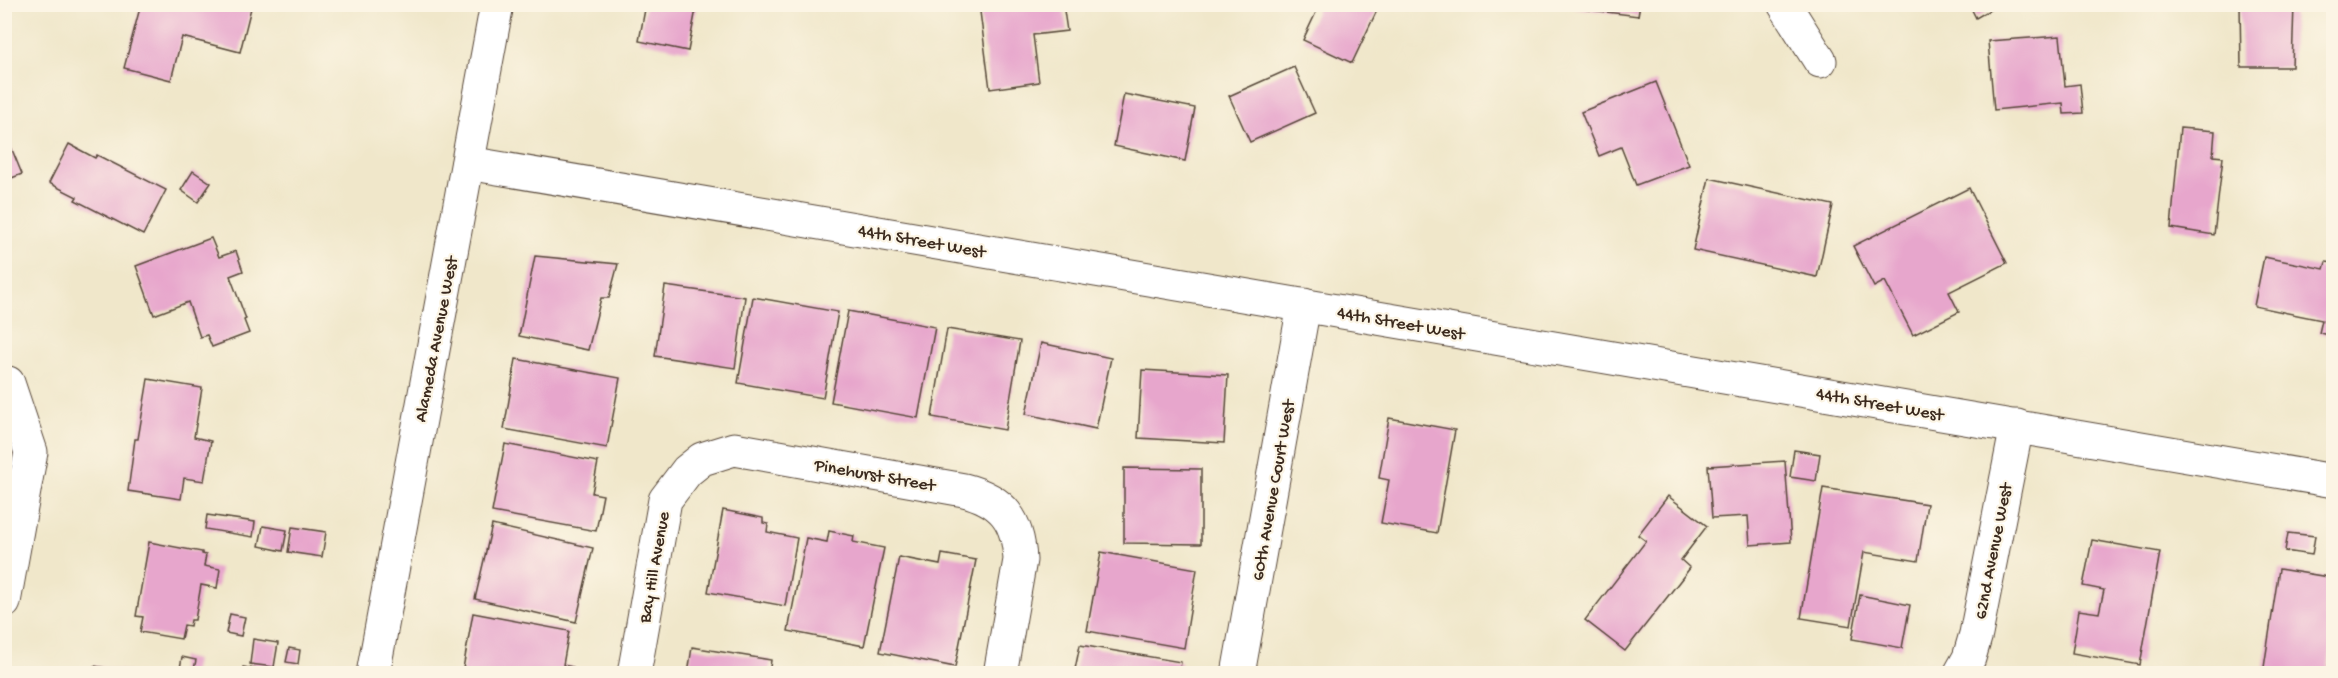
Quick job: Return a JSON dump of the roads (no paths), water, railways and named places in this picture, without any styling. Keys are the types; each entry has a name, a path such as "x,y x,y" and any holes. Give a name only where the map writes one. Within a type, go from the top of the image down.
{"street":[{"name":"Alameda Avenue West","path":"373,674 497,4"},
{"path":"1784,4 1820,61"},
{"name":"44th Street West","path":"468,163 2334,481"},
{"name":"60th Avenue Court West","path":"1238,674 1304,305"},
{"path":"4,602 31,452 8,383"},
{"name":"62nd Avenue West","path":"1960,674 1969,658 1976,634 2018,426"},
{"name":"Pinehurst Street","path":"720,452 734,449 747,450 980,494 993,501 1015,528 1020,560 1000,674"},
{"name":"Bay Hill Avenue","path":"634,674 664,500 687,471 702,459 720,452"}]}
